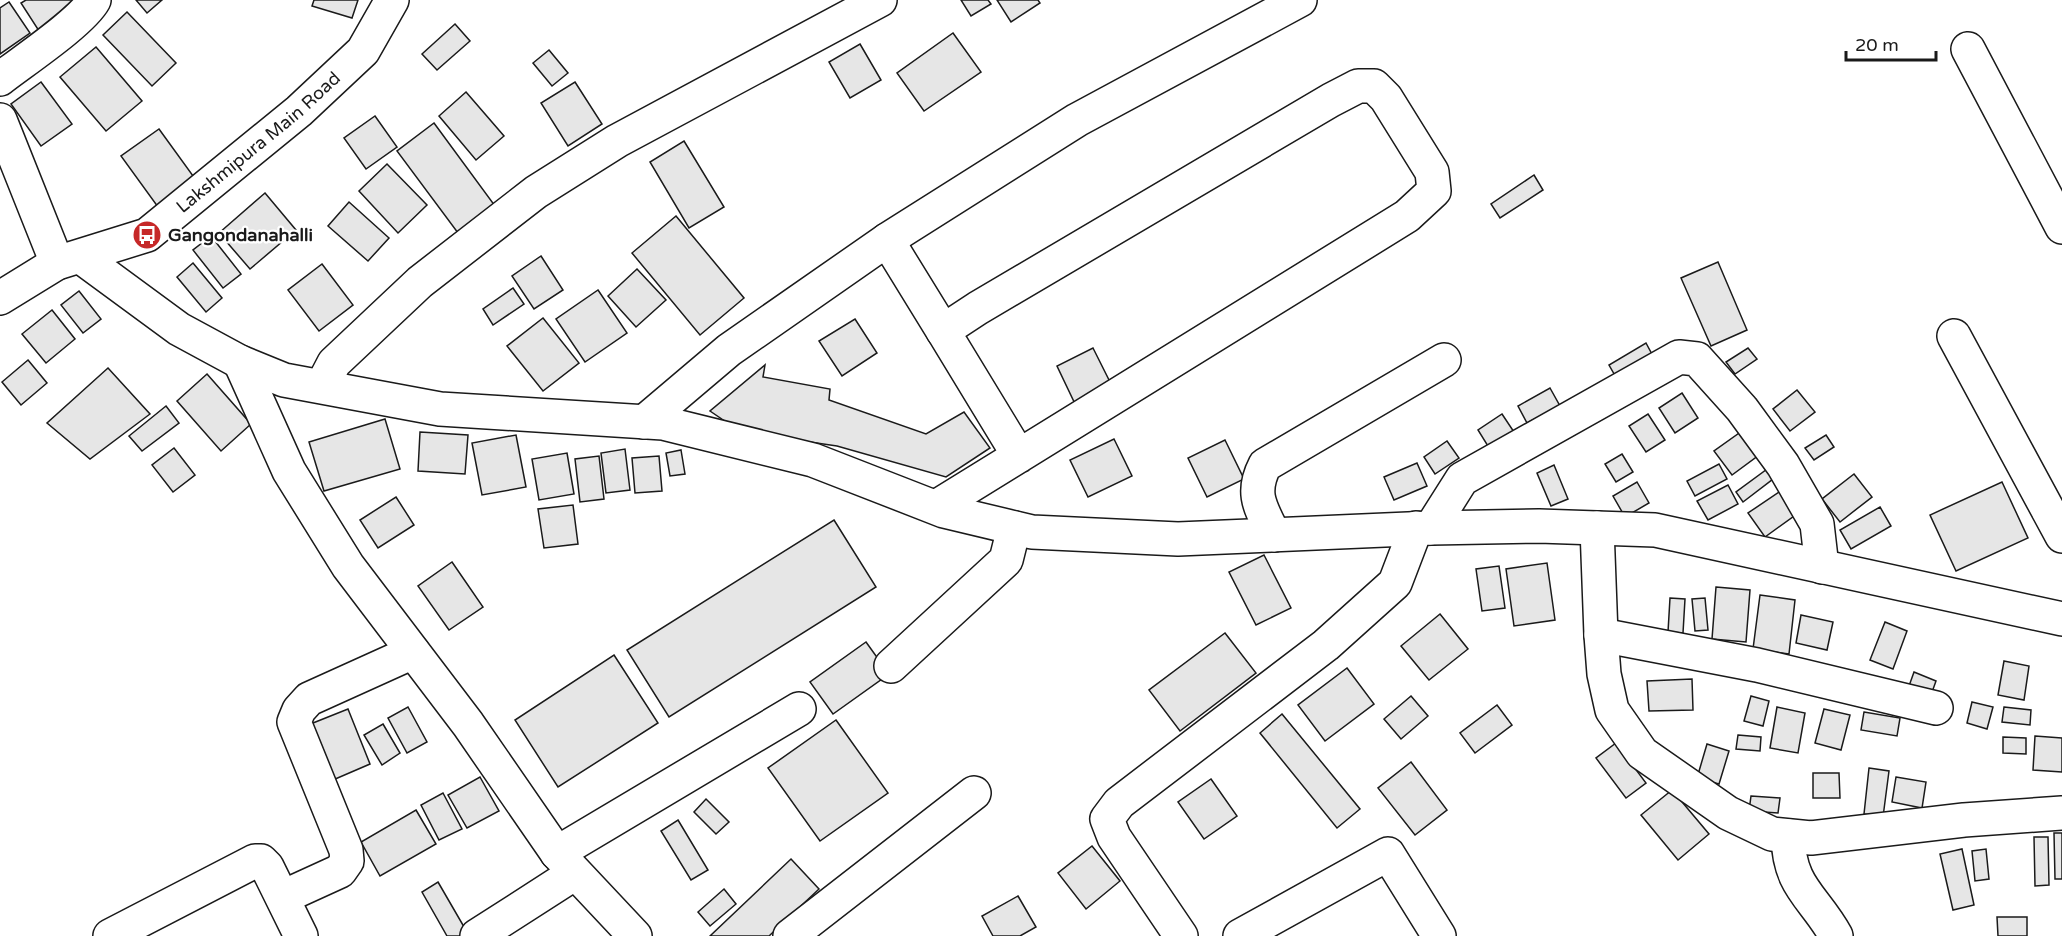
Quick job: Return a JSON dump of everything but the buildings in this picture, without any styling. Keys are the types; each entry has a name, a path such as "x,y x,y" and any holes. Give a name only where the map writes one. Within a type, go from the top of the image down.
{"street":[{"path":"0,79 90,9 94,0"},
{"name":"Lakshmipura Main Road","path":"0,298 69,260 147,235 299,111 363,51 392,0"},
{"path":"322,386 334,363 420,282 536,192 617,141 880,0"},
{"path":"644,422 729,350 887,240 1077,120 1219,41 1299,0"},
{"path":"1968,49 2062,227"},
{"path":"936,507 1407,216 1434,191 1432,172 1386,98 1374,86 1359,86 1331,100 943,330"},
{"path":"0,120 69,260 179,328 240,362 284,380 440,409 663,423 813,460 936,507 1032,532 1178,539 1424,528 1539,526 1655,530 2062,619"},
{"path":"887,240 1019,456"},
{"path":"1954,336 2062,536"},
{"path":"1181,936 1114,837 1107,819 1119,803 1326,645 1395,583 1424,528 1462,478 1679,357 1697,359 1742,409 1783,465 1817,524 1822,567"},
{"path":"1274,535 1259,503 1257,480 1265,465 1444,360"},
{"path":"240,362 289,471 348,566 468,724 566,863 635,936"},
{"path":"891,666 1006,560 1014,528"},
{"path":"1597,528 1604,674 1612,710 1642,753 1728,813 1772,834 1811,838 1964,820 2062,813"},
{"path":"1601,634 1756,665 1936,708"},
{"path":"283,897 340,871 348,861 346,850 294,722 298,710 309,699 413,652"},
{"path":"477,936 566,863 799,710"},
{"path":"790,936 974,793"},
{"path":"1788,836 1788,856 1795,876 1804,893 1836,936"},
{"path":"1240,936 1388,854 1439,936"},
{"path":"110,936 255,861 261,861 267,867 301,936"}],"place":[{"name":"Gangondanahalli","path":"147,235"}]}
